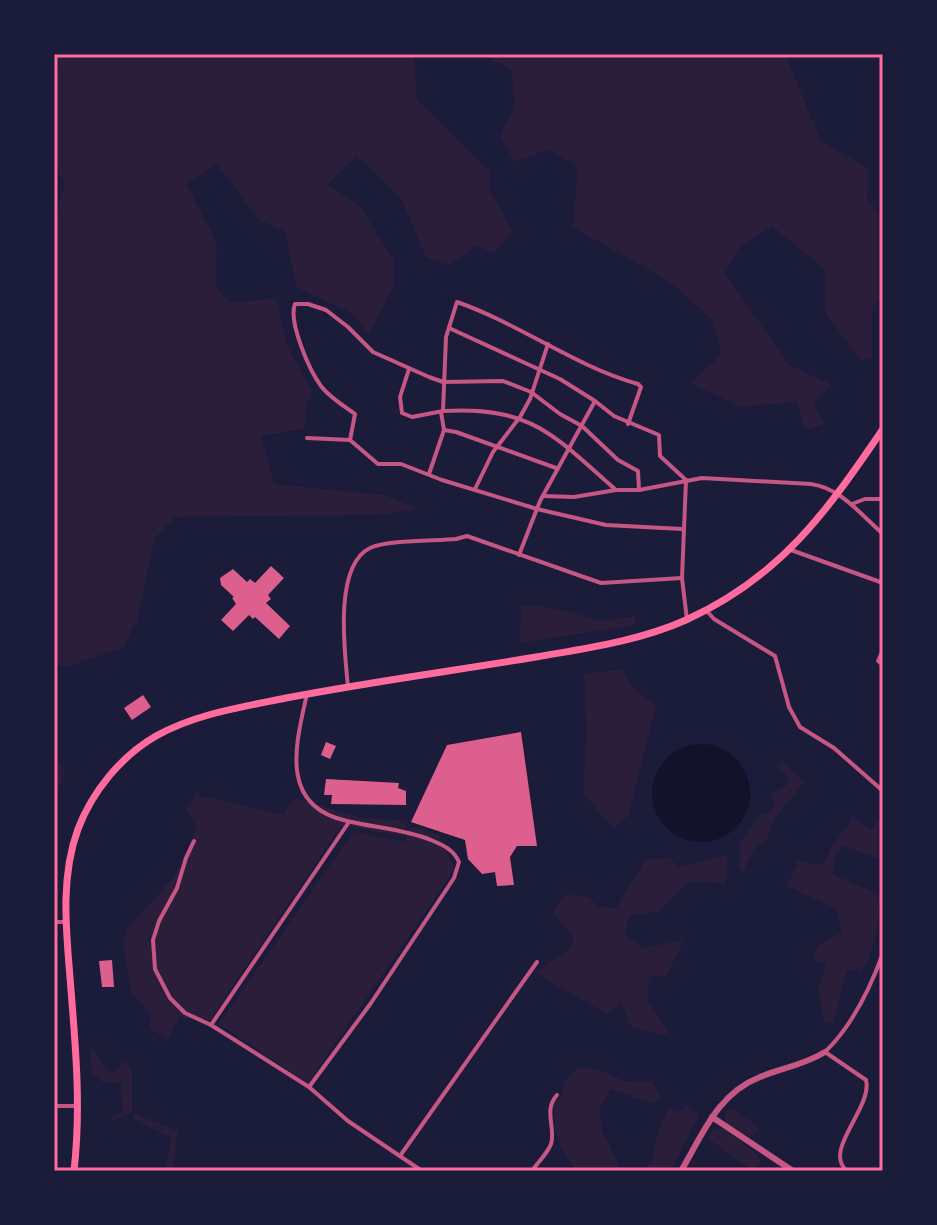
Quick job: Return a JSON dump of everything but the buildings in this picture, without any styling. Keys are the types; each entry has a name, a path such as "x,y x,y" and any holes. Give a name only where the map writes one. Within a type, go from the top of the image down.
{"highway":[{"path":"74,1171 78,1106 66,922 69,863 79,826 96,794 123,763 154,737 188,722 307,694 632,639 687,620 744,586 791,550 838,495 883,429"}],"street":[{"path":"429,474 444,430 443,382 448,328 457,302 548,344 605,375 638,384 641,387 628,424"},
{"path":"350,440 355,414 321,387 303,350 292,314 295,304 308,304 326,310 373,352 443,382 503,381 531,392 582,426 618,460 638,471 639,490"},
{"path":"448,328 538,368 628,424 659,435 660,456 686,480"},
{"path":"475,489 497,447 520,417 548,344"},
{"path":"409,369 400,397 402,413 412,417 442,411 491,411 520,417 536,424 568,448 616,490"},
{"path":"519,555 556,468 595,401"},
{"path":"444,430 556,468"},
{"path":"307,438 350,440 378,464 401,464 537,509 606,525 682,529"},
{"path":"543,496 574,497 616,490 639,490 702,478 823,485 852,504 883,533"},
{"path":"686,480 682,578 687,620"},
{"path":"852,504 871,498 883,499"},
{"path":"348,687 344,599 349,576 357,559 366,551 383,545 467,536 601,583 682,578"},
{"path":"791,550 883,583"},
{"path":"706,610 711,617 775,656 789,707 800,727 834,748 883,791"},
{"path":"883,650 878,661 883,665"},
{"path":"307,694 296,743 295,763 300,783 314,804 323,812 349,822 410,831 451,850 457,856 459,868 371,1003 309,1087"},
{"path":"211,1025 349,822"},
{"path":"194,841 153,940 155,969 170,998 185,1013 211,1025 309,1087 348,1121 418,1170"},
{"path":"54,922 66,922"},
{"path":"681,1171 723,1101 761,1076 810,1061 825,1052 848,1025 871,984 883,953"},
{"path":"400,1156 537,962"},
{"path":"825,1052 866,1080 868,1085 861,1110 841,1148 840,1161 847,1171"},
{"path":"532,1171 551,1144 550,1108 557,1095"},
{"path":"54,1106 78,1106"},
{"path":"712,1117 793,1171"}],"shaded area":[{"path":"59,54 414,54 417,100 490,172 489,188 513,232 493,253 477,246 449,265 426,258 402,200 357,156 327,185 359,205 394,260 394,286 369,334 352,313 296,287 286,232 258,219 217,164 187,184 217,243 216,288 230,303 276,298 286,343 312,392 306,407 304,429 261,436 274,484 384,495 419,509 374,515 175,517 155,538 137,620 124,647 70,666 54,666 54,220 65,186 54,160 54,85"},
{"path":"483,54 785,54 821,141 869,169 867,197 883,220 883,297 872,307 872,358 860,361 826,313 825,269 772,226 739,248 725,273 789,365 831,384 814,405 824,424 806,431 796,402 740,407 691,383 721,355 713,320 670,282 573,227 578,167 549,149 515,162 499,136 515,107 512,71"},
{"path":"522,605 559,609 601,621 635,616 636,625 519,643"},
{"path":"622,670 633,688 656,705 628,816 613,828 583,793 587,732 584,673"},
{"path":"701,744 720,748 736,758 746,774 750,793 746,812 736,828 720,838 701,842 682,838 666,828 656,812 652,793 656,774 666,758 682,748"},
{"path":"54,752 65,773 54,800"},
{"path":"783,761 804,783 774,819 766,843 756,845 744,871 739,870 740,843 761,814 770,812 775,805 771,797 775,791 786,786 788,777 777,768"},
{"path":"196,795 283,815 294,798 358,817 407,821 403,836 341,826 210,1020 179,1017 168,1040 149,1028 152,1016 132,994 123,943 128,927 174,877 197,828 185,809"},
{"path":"883,813 880,859 843,846 837,852 832,874 880,895 880,906 876,936 866,964 861,973 850,968 833,1023 824,1021 818,988 827,963 816,961 814,954 820,944 842,932 837,909 787,886 798,861 823,865 832,846 853,818 872,830"},
{"path":"410,826 439,835 455,869 308,1083 219,1024 353,832 404,842"},
{"path":"728,855 726,884 690,881 660,911 630,915 624,935 644,948 682,940 666,976 649,977 648,1002 672,1037 632,1028 621,1002 607,1014 535,973 569,949 574,940 553,911 565,894 588,897 598,906 616,908 646,859 669,858 679,867"},
{"path":"93,1049 105,1068 113,1072 126,1061 132,1071 132,1113 112,1121 111,1116 123,1112 121,1083 102,1082 92,1072 90,1051"},
{"path":"577,1068 596,1069 625,1081 652,1082 660,1097 653,1103 611,1089 599,1109 602,1130 622,1171 577,1171 561,1147 554,1124 554,1103 563,1093 564,1083"},
{"path":"686,1106 700,1113 671,1171 641,1171 652,1161 657,1135 668,1108 679,1112"},
{"path":"732,1109 759,1127 751,1138 726,1123 725,1112"},
{"path":"135,1114 178,1131 172,1171 166,1171 171,1137 131,1119"},
{"path":"723,1128 757,1154 761,1161 753,1171 709,1139 712,1131"}]}
